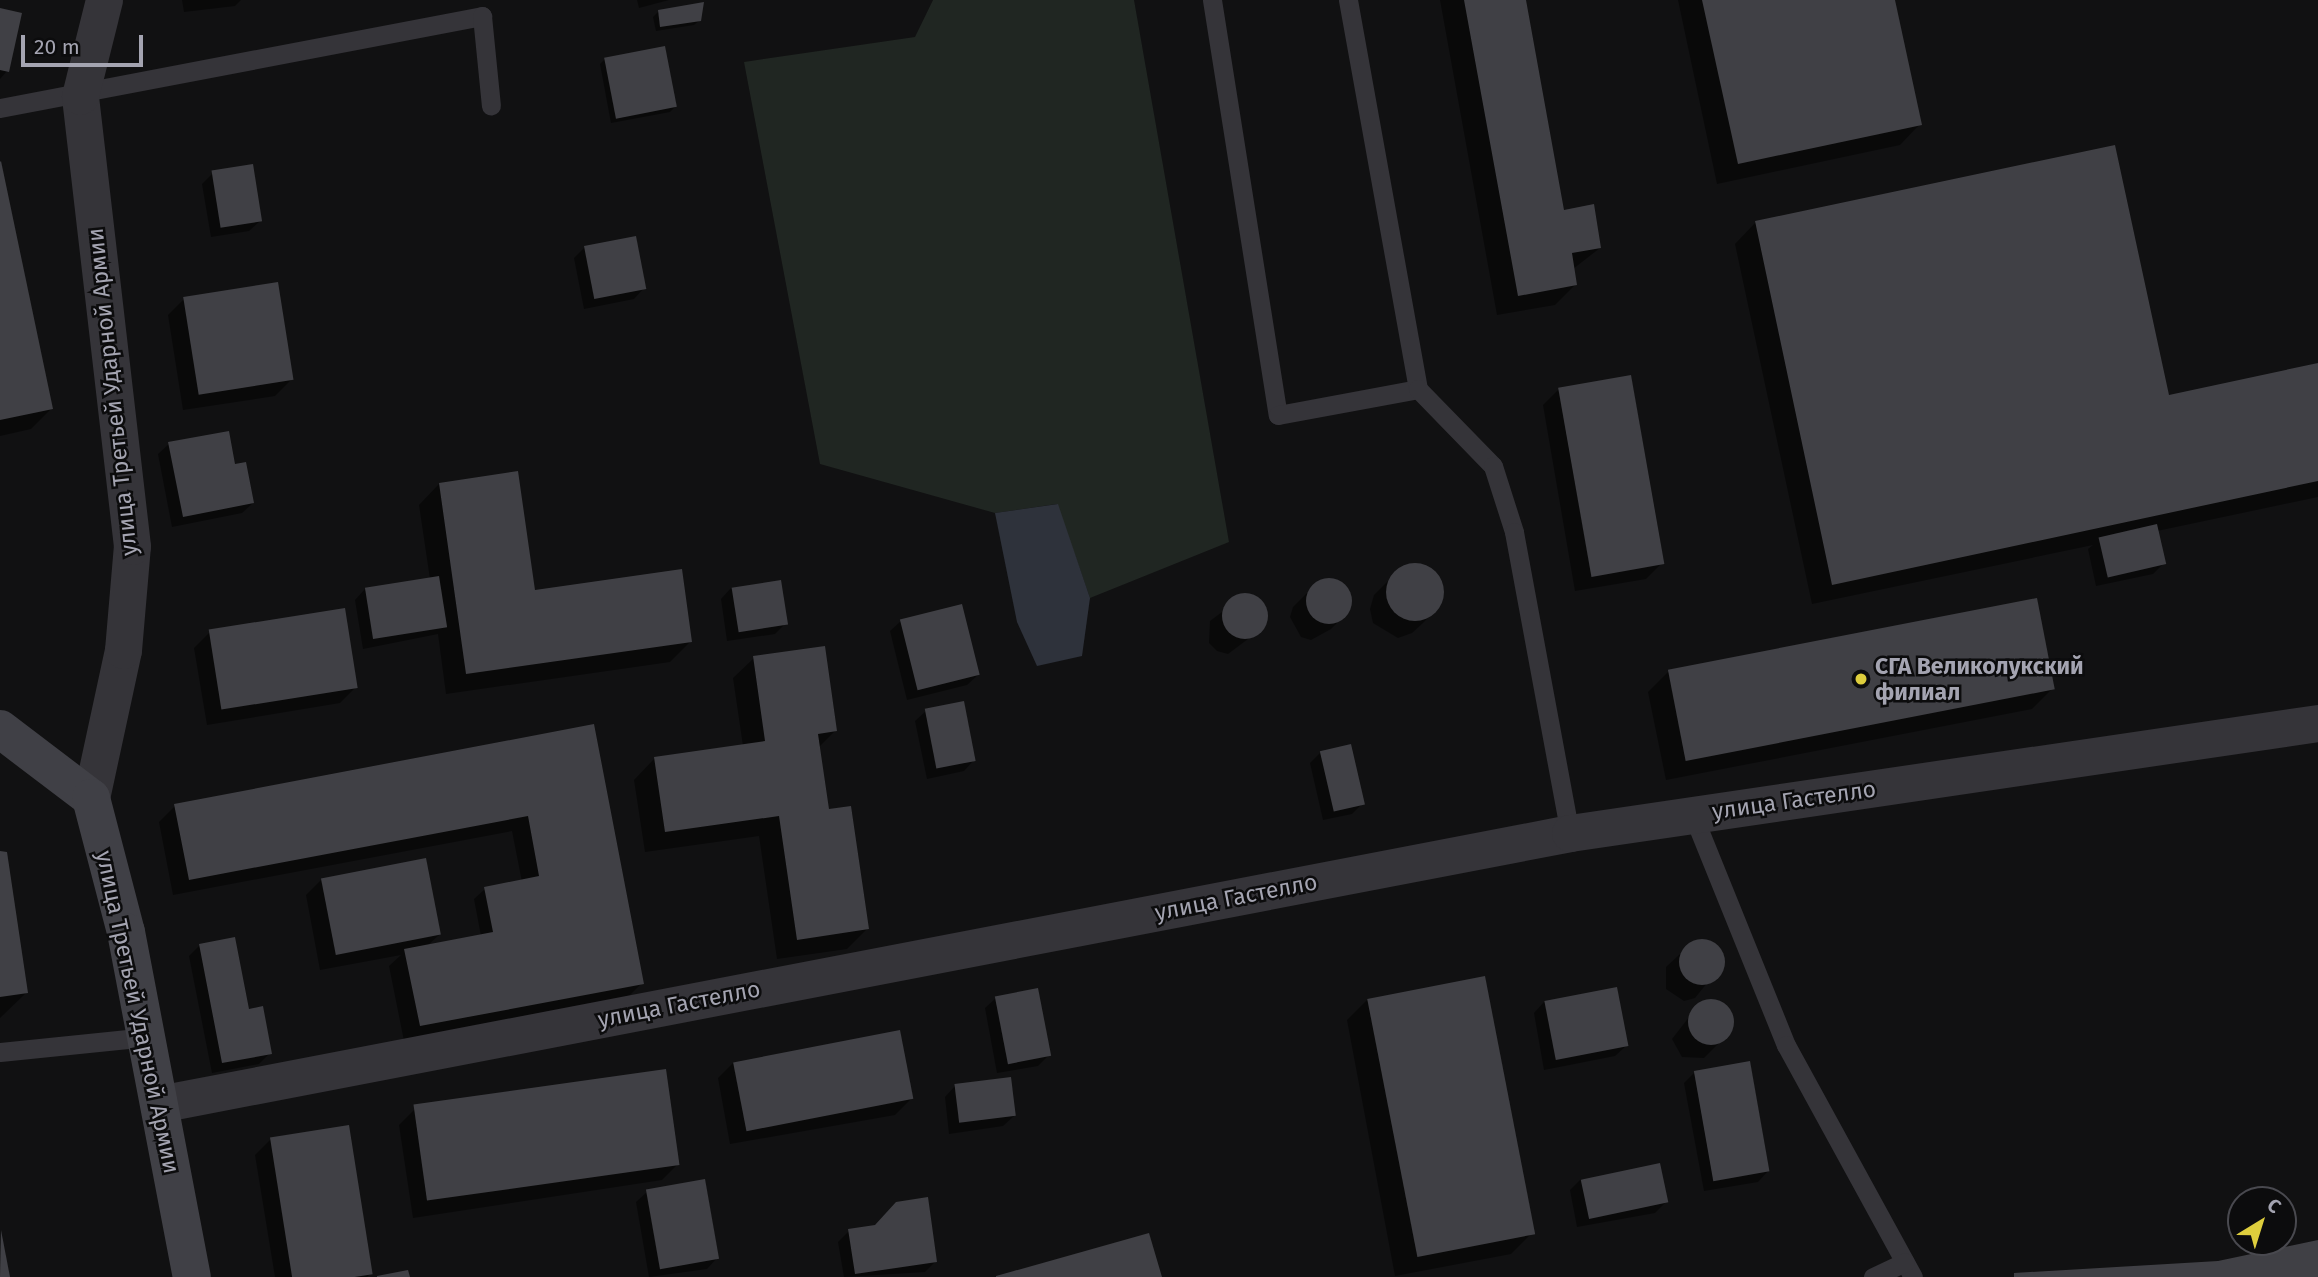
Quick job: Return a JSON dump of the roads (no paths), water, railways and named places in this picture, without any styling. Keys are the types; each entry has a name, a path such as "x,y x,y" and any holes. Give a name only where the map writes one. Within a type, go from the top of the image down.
{"main road":[{"path":"0,729 91,798"},
{"name":"улица Третьей Ударной Армии","path":"91,798 127,932 192,1277"}],"street":[{"name":"улица Третьей Ударной Армии","path":"91,798 124,650 132,546 80,96 104,0"},
{"name":"улица Гастелло","path":"159,1104 1570,833 2318,723"}],"lane":[{"path":"1212,0 1278,415 1418,389"},
{"path":"1348,0 1418,389 1493,466 1514,532 1570,833"},
{"path":"0,108 80,96 482,16 491,106"},
{"path":"1693,815 1786,1045 1909,1269 1873,1277"},
{"path":"0,1052 147,1037"}],"place":[{"name":"СГА Великолукский филиал","path":"1861,679"}]}
